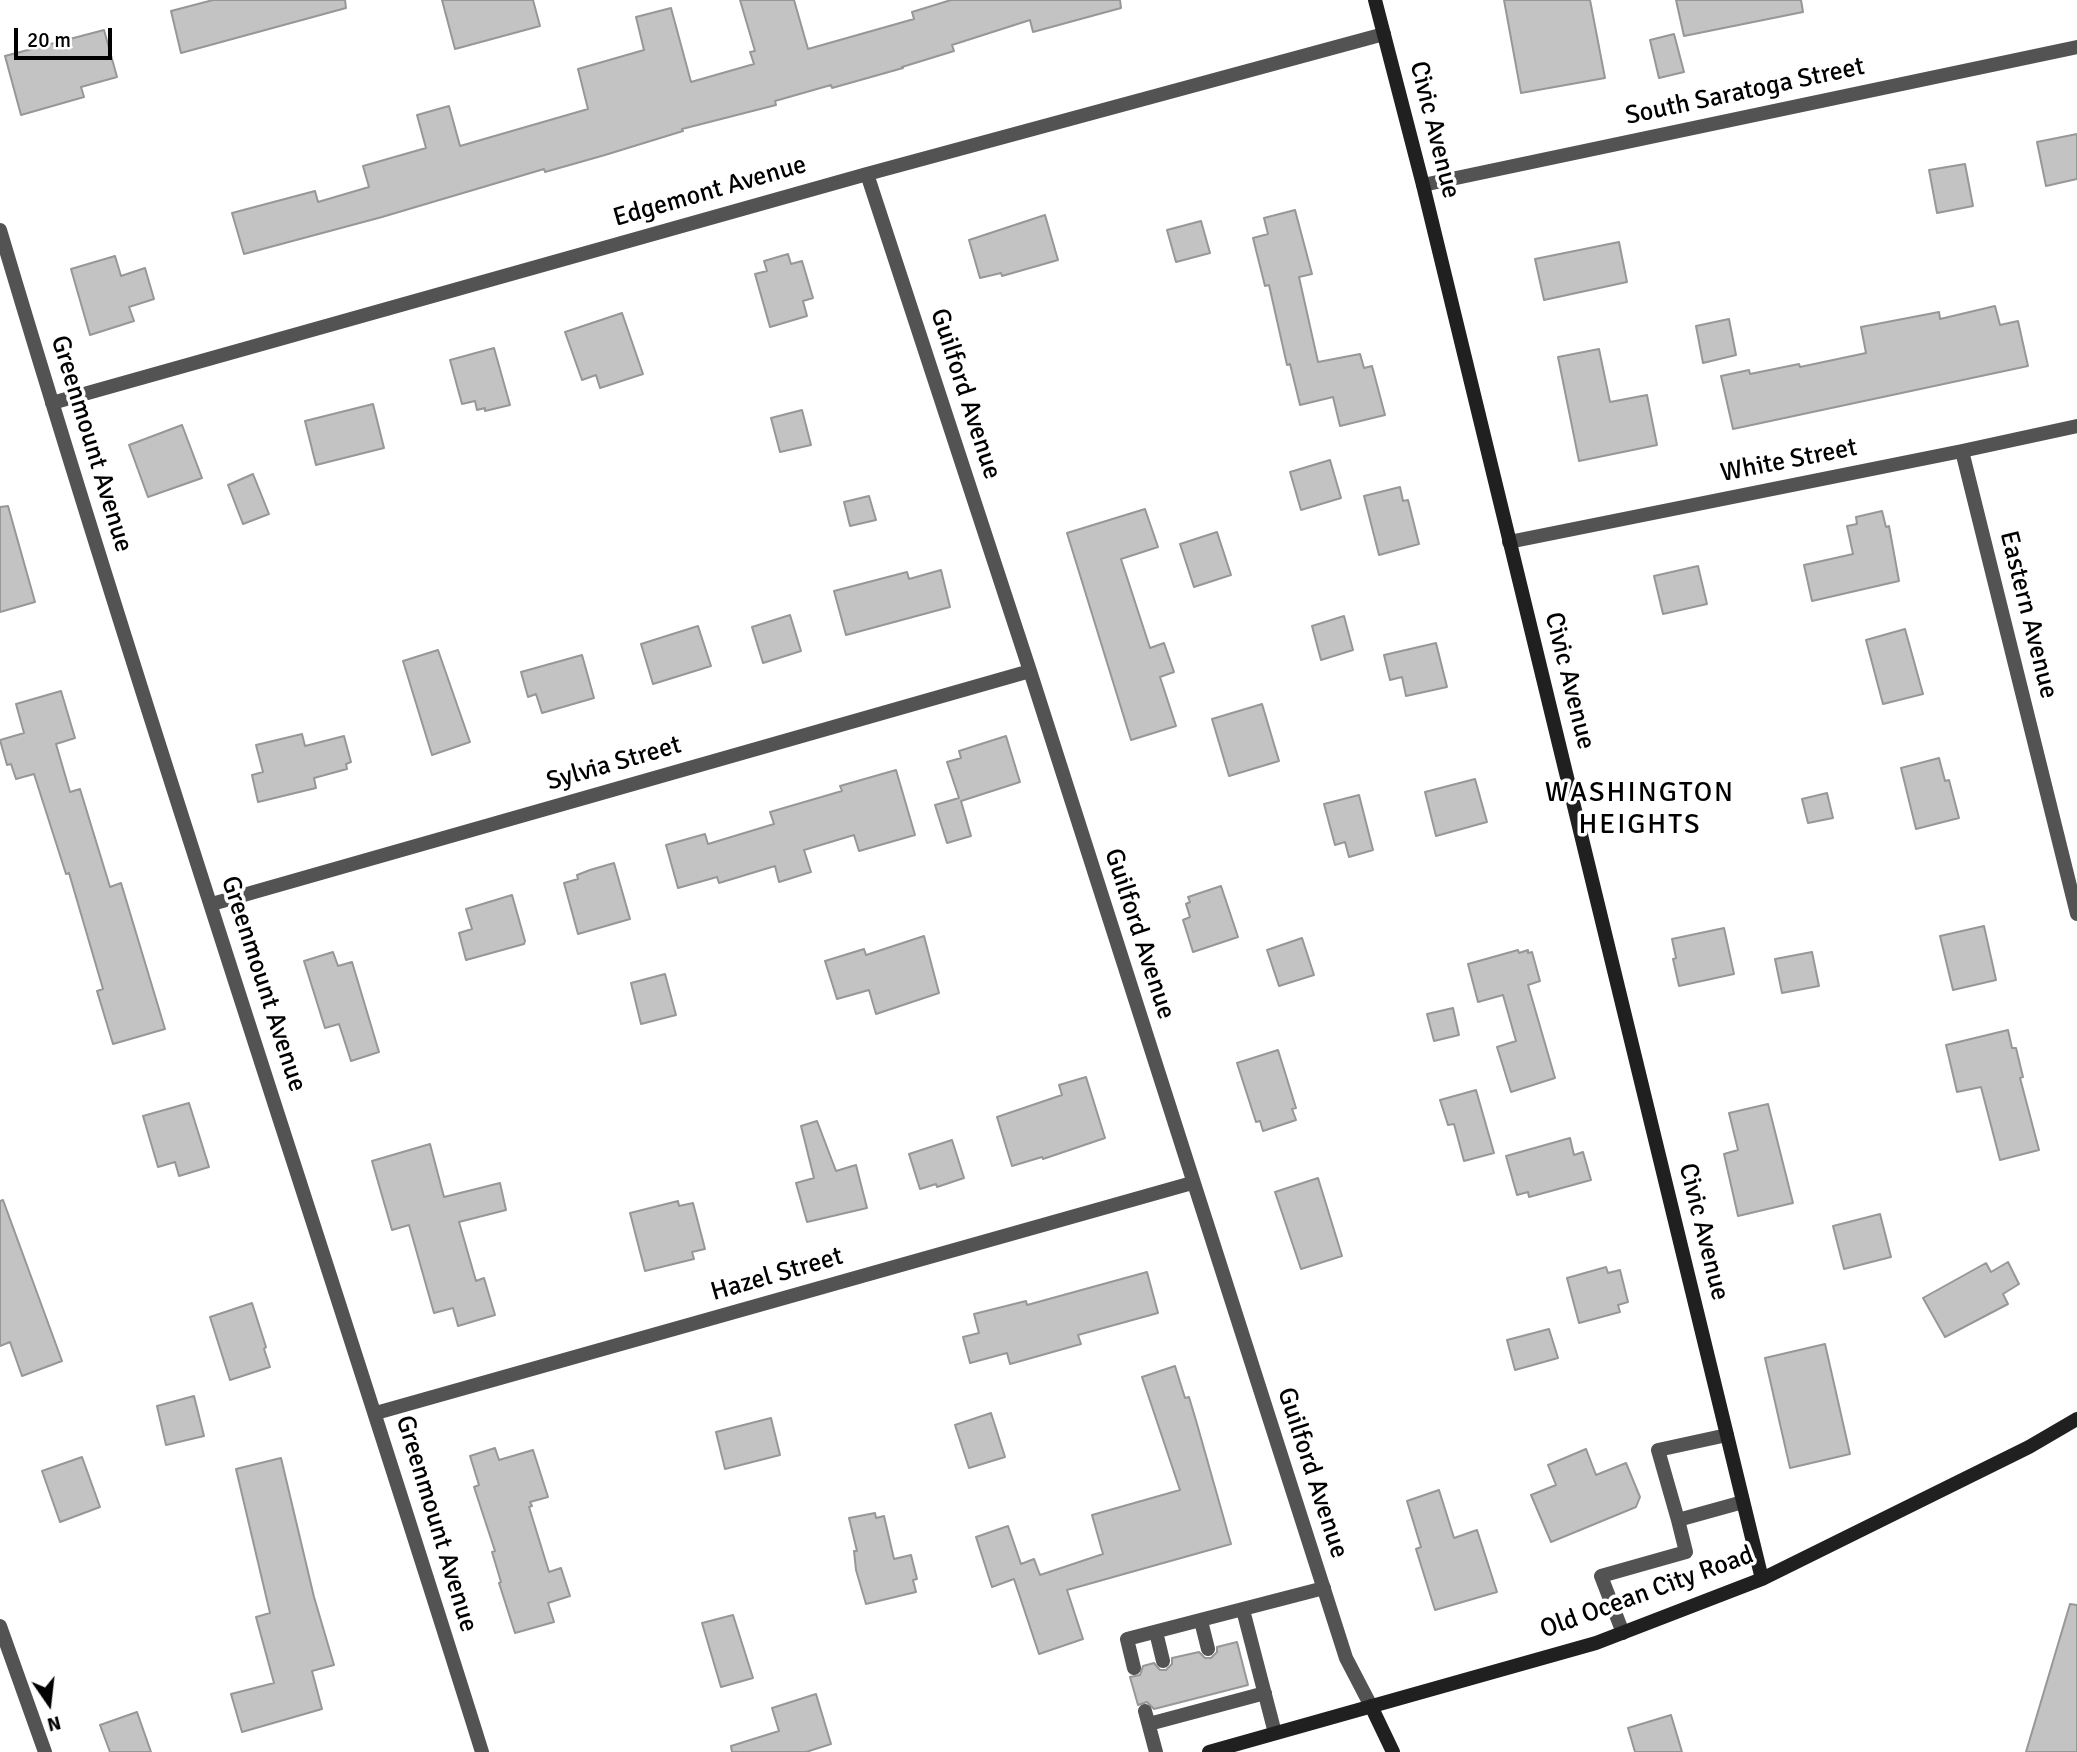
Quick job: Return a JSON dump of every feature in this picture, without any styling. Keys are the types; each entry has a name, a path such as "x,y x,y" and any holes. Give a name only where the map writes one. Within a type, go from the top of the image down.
{"street":[{"name":"Civic Avenue","path":"1375,0 1423,185 1762,1578"},
{"name":"Edgemont Avenue","path":"52,402 867,174 1384,34"},
{"name":"South Saratoga Street","path":"1423,185 2077,47"},
{"name":"Guilford Avenue","path":"867,174 1030,671 1192,1184 1346,1658 1371,1706"},
{"name":"Greenmount Avenue","path":"0,230 52,402 482,1752"},
{"name":"White Street","path":"1509,542 2077,426"},
{"name":"Eastern Avenue","path":"1962,451 2077,914"},
{"name":"Sylvia Street","path":"212,904 1030,671"},
{"name":"Hazel Street","path":"376,1413 1192,1184"},
{"name":"Old Ocean City Road","path":"1217,1751 1623,1633 1762,1578 2029,1447 2077,1419"},
{"path":"1623,1633 1601,1576 1686,1552 1658,1450 1727,1435"},
{"path":"1678,1520 1744,1502"},
{"path":"1134,1668 1127,1639 1324,1588"},
{"path":"1243,1610 1275,1733"},
{"path":"1201,1621 1208,1649"},
{"path":"0,1626 45,1752"},
{"path":"1156,1632 1163,1661"},
{"path":"1156,1752 1147,1717 1220,1698 1265,1693"},
{"path":"1371,1706 1393,1752"}],"building":[{"path":"213,0 345,0 346,8 181,53 171,11"},
{"path":"442,0 533,0 540,26 455,49"},
{"path":"740,0 794,0 808,49 914,19 912,12 951,0 1120,0 1121,8 1033,32 1030,20 952,45 954,51 903,68 832,88 831,85 775,101 776,105 682,129 683,131 605,155 545,172 544,169 244,254 232,213 315,191 318,202 369,187 363,166 426,148 417,115 449,106 460,146 588,109 578,69 644,50 636,17 671,8 691,82 754,64 750,52 755,51"},
{"path":"1504,0 1590,0 1605,78 1521,93"},
{"path":"1676,0 1801,0 1803,12 1684,36"},
{"path":"104,30 117,77 81,87 84,97 21,115 5,56"},
{"path":"1674,34 1684,72 1659,78 1650,40"},
{"path":"2077,134 2077,179 2046,186 2037,142"},
{"path":"1965,164 1973,206 1937,213 1929,170"},
{"path":"1295,210 1312,274 1299,277 1318,362 1360,354 1364,368 1372,366 1385,415 1340,426 1333,397 1300,405 1290,364 1287,365 1269,285 1265,286 1253,238 1268,234 1264,218"},
{"path":"1045,215 1058,260 1002,276 1001,273 980,278 969,240"},
{"path":"1201,221 1210,253 1176,262 1167,230"},
{"path":"1619,242 1627,282 1544,300 1535,259"},
{"path":"788,254 791,264 802,261 813,298 803,301 807,316 770,327 755,274 767,271 764,261"},
{"path":"115,256 121,276 145,268 154,299 129,307 134,321 90,335 71,269"},
{"path":"1995,306 2000,325 2018,321 2028,366 1733,429 1721,376 1749,370 1750,374 1799,364 1800,367 1866,353 1861,327 1939,312 1940,319"},
{"path":"622,313 643,374 600,388 596,375 582,380 565,332"},
{"path":"1729,319 1736,355 1703,363 1696,326"},
{"path":"494,348 510,405 485,411 485,408 477,410 475,401 462,404 450,360"},
{"path":"1599,349 1610,402 1647,395 1657,445 1579,461 1558,357"},
{"path":"373,404 384,448 316,465 305,421"},
{"path":"802,410 811,445 780,452 771,418"},
{"path":"182,425 202,478 148,497 129,445"},
{"path":"1330,460 1341,498 1301,510 1290,472"},
{"path":"253,474 269,514 243,524 228,485"},
{"path":"1400,487 1403,501 1408,500 1419,544 1379,555 1364,496"},
{"path":"869,496 876,520 850,526 844,502"},
{"path":"8,506 35,602 0,612 0,507"},
{"path":"1145,509 1158,547 1121,559 1150,648 1164,643 1174,672 1160,677 1176,726 1131,740 1067,533"},
{"path":"1882,511 1886,527 1889,526 1899,581 1812,601 1804,565 1853,554 1847,526 1857,524 1856,517"},
{"path":"1217,532 1231,575 1194,587 1180,544"},
{"path":"1698,566 1707,604 1663,614 1654,576"},
{"path":"941,570 950,607 846,635 834,591 907,572 909,579"},
{"path":"790,615 801,651 763,663 752,627"},
{"path":"1344,616 1353,650 1321,660 1312,626"},
{"path":"698,626 711,666 653,684 641,644"},
{"path":"1905,629 1923,694 1883,704 1866,640"},
{"path":"1436,643 1447,687 1406,696 1402,677 1390,680 1384,655"},
{"path":"438,650 470,742 432,755 403,661"},
{"path":"582,655 594,698 542,713 536,694 528,697 521,672"},
{"path":"61,691 75,738 56,744 70,792 80,789 110,887 121,883 165,1029 113,1044 97,991 103,989 69,873 66,874 34,774 16,779 11,764 7,765 0,740 24,733 16,704"},
{"path":"1262,704 1279,761 1229,776 1212,719"},
{"path":"302,734 305,746 344,736 351,762 346,764 347,769 314,778 316,788 258,802 252,775 263,772 256,745"},
{"path":"1006,736 1020,782 961,801 971,836 947,843 935,805 959,798 947,762 961,758 959,751"},
{"path":"1939,758 1945,781 1949,780 1959,818 1916,829 1901,768"},
{"path":"896,770 915,835 859,851 854,835 804,850 811,872 779,882 775,866 719,883 717,877 678,888 666,845 705,834 708,844 774,824 770,812 842,791 840,786"},
{"path":"1475,779 1487,822 1436,836 1425,792"},
{"path":"1827,793 1833,818 1808,823 1802,799"},
{"path":"1359,795 1373,850 1349,857 1345,842 1335,845 1324,804"},
{"path":"614,863 630,919 578,934 564,883 578,879 577,875"},
{"path":"1221,886 1238,937 1193,952 1183,920 1190,917 1186,904 1190,902 1188,897"},
{"path":"512,895 524,944 466,960 459,933 472,929 466,909"},
{"path":"1984,926 1996,980 1953,990 1940,936"},
{"path":"1724,928 1734,974 1679,986 1672,939"},
{"path":"924,936 939,993 876,1014 869,990 837,999 825,961 864,949 866,955"},
{"path":"1302,938 1314,975 1279,986 1267,950"},
{"path":"1518,950 1519,953 1528,950 1528,953 1532,952 1540,981 1528,985 1555,1078 1511,1092 1497,1047 1516,1041 1503,995 1478,1002 1468,964"},
{"path":"333,952 338,966 352,962 379,1052 351,1061 339,1024 325,1028 304,961"},
{"path":"1812,952 1819,986 1782,993 1775,959"},
{"path":"665,974 676,1015 641,1024 631,983"},
{"path":"1453,1008 1459,1035 1434,1041 1427,1014"},
{"path":"2008,1030 2012,1048 2016,1048 2023,1077 2020,1078 2039,1150 2000,1160 1981,1087 1957,1092 1946,1045"},
{"path":"1278,1050 1296,1108 1292,1109 1296,1120 1263,1131 1260,1121 1256,1122 1237,1063"},
{"path":"1086,1077 1105,1138 1043,1159 1042,1157 1012,1166 997,1117 1062,1095 1059,1085"},
{"path":"1476,1090 1494,1153 1464,1161 1454,1124 1448,1125 1440,1100"},
{"path":"189,1103 209,1167 179,1176 175,1162 158,1167 143,1116"},
{"path":"1768,1104 1793,1203 1738,1216 1724,1154 1738,1150 1729,1113"},
{"path":"817,1121 836,1171 856,1165 867,1208 807,1222 796,1183 814,1178 801,1126"},
{"path":"1570,1138 1574,1155 1583,1152 1591,1180 1529,1197 1528,1192 1517,1195 1506,1156"},
{"path":"952,1140 964,1178 937,1187 936,1184 920,1189 909,1154"},
{"path":"430,1144 444,1197 500,1183 506,1210 459,1222 476,1281 484,1278 495,1315 458,1326 453,1308 434,1313 409,1225 392,1230 372,1161"},
{"path":"1318,1178 1342,1256 1301,1269 1275,1192"},
{"path":"3,1200 62,1361 22,1376 10,1342 0,1346 0,1201"},
{"path":"678,1201 679,1206 693,1203 705,1249 692,1252 694,1259 645,1271 630,1213"},
{"path":"1880,1214 1891,1257 1844,1269 1833,1226"},
{"path":"2008,1262 2019,1284 2003,1294 2008,1304 1945,1337 1923,1298 1986,1263 1991,1272"},
{"path":"1606,1267 1608,1273 1620,1270 1628,1302 1618,1305 1620,1312 1579,1323 1567,1278"},
{"path":"1147,1272 1158,1313 1078,1335 1081,1344 1010,1364 1007,1353 970,1363 963,1337 979,1333 974,1314 1026,1301 1027,1305"},
{"path":"252,1303 270,1367 230,1380 210,1317"},
{"path":"1549,1329 1558,1358 1515,1370 1507,1340"},
{"path":"1825,1344 1850,1454 1790,1468 1765,1358"},
{"path":"1175,1366 1185,1398 1189,1397 1231,1544 1067,1590 1083,1639 1039,1654 1014,1579 992,1587 976,1537 1008,1526 1021,1564 1034,1559 1040,1575 1103,1554 1092,1515 1180,1490 1142,1377"},
{"path":"194,1396 204,1436 166,1445 157,1406"},
{"path":"991,1413 1005,1457 969,1468 955,1425"},
{"path":"771,1418 780,1455 725,1469 716,1432"},
{"path":"495,1448 499,1460 533,1450 548,1497 530,1502 532,1506 529,1507 549,1572 561,1568 570,1596 548,1603 554,1622 515,1633 499,1583 501,1582 492,1552 495,1551 474,1487 479,1485 470,1456"},
{"path":"1586,1449 1596,1475 1626,1463 1640,1497 1636,1507 1551,1542 1531,1495 1556,1485 1548,1465"},
{"path":"82,1457 100,1507 60,1522 42,1471"},
{"path":"281,1458 314,1597 334,1665 312,1671 322,1709 242,1732 231,1694 274,1683 256,1617 270,1613 236,1469"},
{"path":"1439,1490 1454,1538 1477,1530 1497,1592 1435,1610 1416,1549 1421,1547 1407,1501"},
{"path":"875,1513 876,1518 884,1516 894,1559 911,1555 917,1579 913,1580 916,1592 866,1604 856,1570 854,1551 857,1551 849,1518"},
{"path":"2070,1604 2077,1605 2077,1752 2026,1752"},
{"path":"733,1615 753,1678 721,1687 702,1623"},
{"path":"1237,1642 1248,1685 1154,1709 1147,1702 1138,1705 1130,1677 1140,1675 1143,1666 1154,1663 1160,1670 1166,1670 1172,1664 1172,1658 1199,1652 1205,1658 1211,1658 1217,1652 1217,1647"},
{"path":"816,1694 831,1744 806,1752 732,1752 731,1746 779,1731 772,1708"},
{"path":"137,1712 151,1752 110,1752 100,1725"},
{"path":"1671,1715 1682,1752 1635,1752 1628,1728"}],"district":[{"name":"WASHINGTON HEIGHTS","path":"1640,810"}]}
